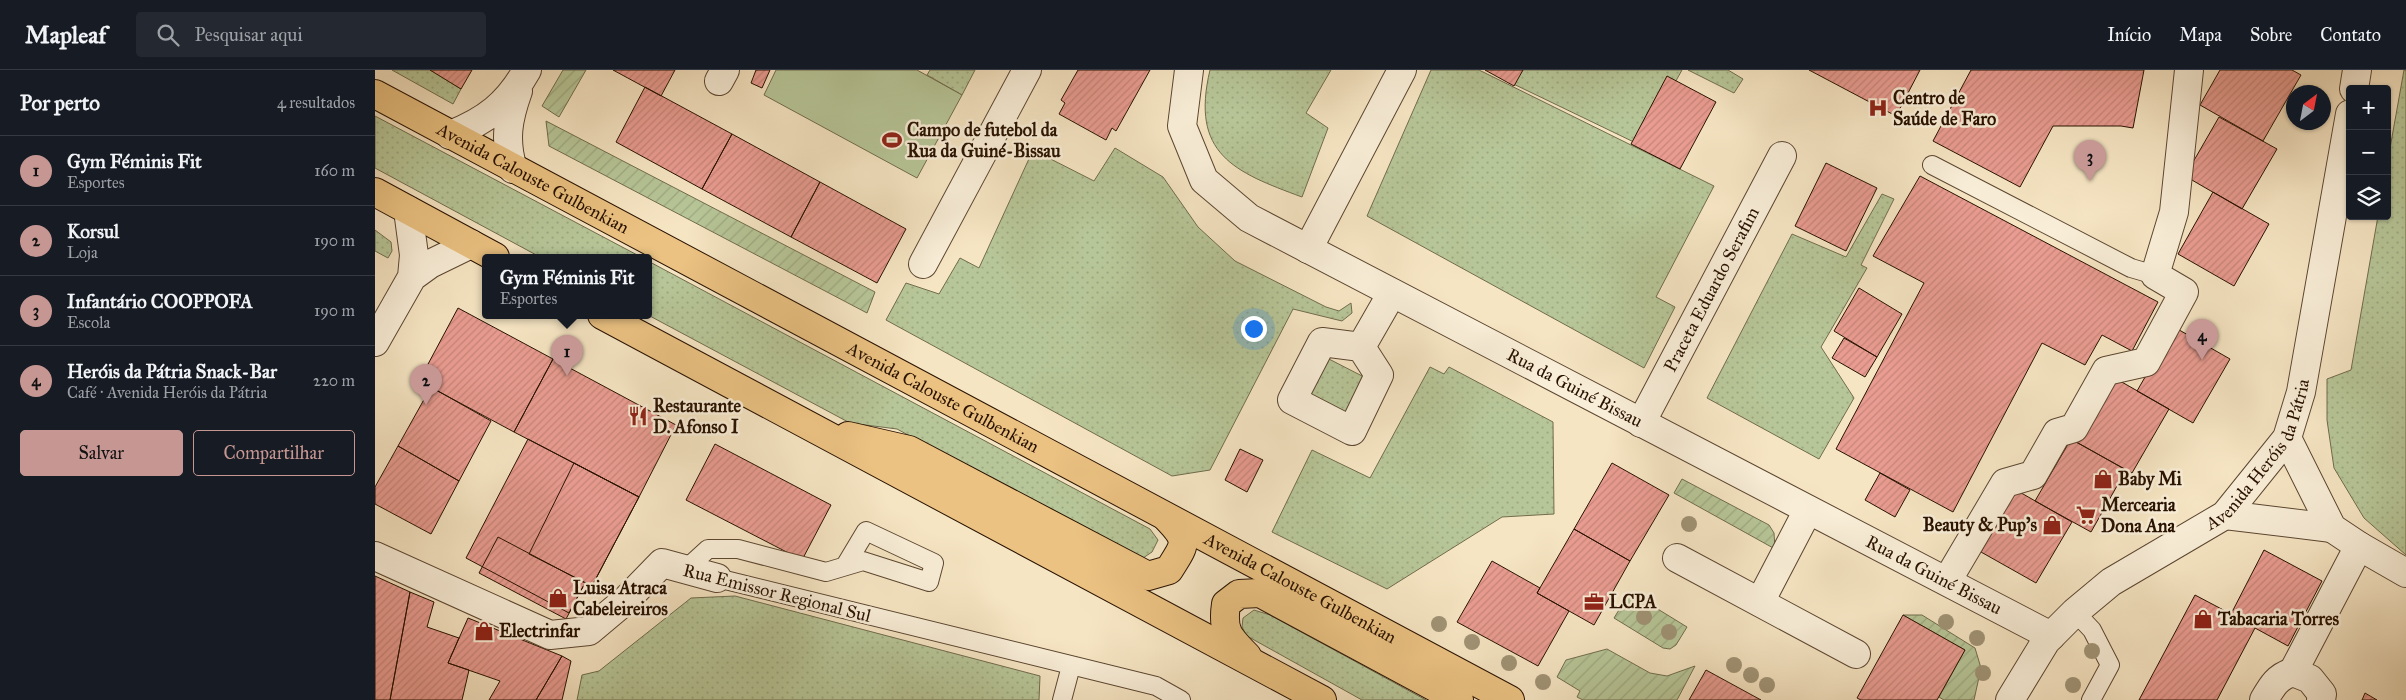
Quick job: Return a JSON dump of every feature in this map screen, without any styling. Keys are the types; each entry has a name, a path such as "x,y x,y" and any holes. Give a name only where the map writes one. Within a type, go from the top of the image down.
{"main road":[{"name":"Avenida Calouste Gulbenkian","path":"375,94 1510,700"},
{"path":"375,192 489,254"},
{"path":"609,319 1322,700"},
{"path":"816,430 909,450 1148,576 1169,570 1183,546 1182,534 1167,518"},
{"path":"1257,665 1229,638 1224,621 1226,604 1239,594 1260,593 1459,700"}],"street":[{"path":"923,264 1027,70"},
{"path":"1308,249 1402,70"},
{"path":"1947,582 2005,483 2033,475 2057,432 2074,428 2106,371 2146,362 2184,292 2155,275 2174,212 2189,70"},
{"path":"2355,85 2357,70"},
{"name":"Rua da Guiné Bissau","path":"1188,72 1182,126 1205,180 1249,218 2051,636"},
{"path":"450,135 479,122 495,112 524,75"},
{"path":"513,169 507,152 508,118 524,75"},
{"name":"Avenida Heróis da Pátria","path":"2010,700 2020,681 2051,636 2075,612 2111,582 2225,515 2287,438 2301,392 2347,130"},
{"name":"Praceta Eduardo Serafim","path":"1641,423 1782,156"},
{"path":"375,342 412,277 414,255 408,210"},
{"path":"412,277 430,264 471,244"},
{"path":"1361,347 1392,293"},
{"path":"2287,438 2332,528"},
{"path":"1760,602 1808,510"},
{"path":"2225,515 2332,528 2406,573"},
{"path":"2293,672 2359,546"},
{"name":"Rua Emissor Regional Sul","path":"375,556 550,635 589,631 626,600 662,563 717,578"},
{"path":"1677,558 1856,654"},
{"path":"2264,700 2273,684 2281,676 2293,672 2310,679 2322,694 2321,700"}],"lane":[{"path":"1932,165 2131,268 2155,275"},
{"path":"685,570 708,549 738,549 825,572 845,566 863,560 929,582 934,564 866,531 845,566"},
{"name":"Rua Emissor Regional Sul","path":"717,578 1156,686 1181,700"},
{"path":"2075,612 2092,630 2110,665 2091,700"},
{"path":"1062,700 1071,666"}],"green space":[{"path":"392,70 430,70 461,89 453,104"},
{"path":"563,70 586,70 559,117 542,106"},
{"name":"Campo de futebol da Rua da Guiné-Bissau","path":"776,70 917,70 962,95 917,178 764,95"},
{"path":"930,70 975,70 962,95 927,75"},
{"path":"1210,70 1331,70 1306,113 1328,128 1302,197 1278,188 1238,168 1223,156 1212,141 1206,122 1205,99"},
{"path":"1431,70 1479,70 1714,186 1656,297 1675,307 1644,368 1367,216"},
{"path":"1506,70 1682,70 1640,145 1501,78"},
{"path":"1688,70 1728,70 1743,79 1734,93"},
{"path":"2404,70 2406,70 2406,555 2364,518 2334,468 2327,420 2327,379 2351,370 2377,220 2391,220 2391,143"},
{"path":"375,116 635,254 534,254 375,168"},
{"path":"546,121 875,292 867,313 549,146"},
{"path":"1115,148 1163,177 1198,227 1235,261 1326,307 1339,311 1351,303 1352,313 1342,321 1293,309 1210,470 1172,476 886,320 906,283 939,294 960,258 979,268 1033,150 1094,181"},
{"path":"1882,194 1894,199 1861,265 1867,268 1821,347 1854,398 1819,459 1707,398 1792,234 1846,257"},
{"path":"375,230 391,242 392,251 388,258 375,251"},
{"path":"652,263 1150,529 1158,540 1152,552 1143,558 1130,555 897,429 850,423 652,317"},
{"path":"1327,358 1364,377 1345,413 1309,394"},
{"path":"1430,367 1444,374 1449,367 1553,422 1554,514 1502,517 1387,589 1272,532 1312,450 1370,478"},
{"path":"1682,479 1769,525 1774,533 1775,549 1674,493"},
{"path":"1630,592 1687,627 1676,645 1670,649 1663,648 1614,618"},
{"path":"735,596 1040,676 1039,700 577,700 582,675 599,671 691,598"},
{"path":"1254,610 1270,615 1426,700 1362,700 1247,636 1242,627 1243,618"},
{"path":"1903,615 1922,615 1975,648 1981,668 1974,700 1944,700 1939,697 1965,650"},
{"path":"1607,649 1650,673 1667,676 1695,666 1677,700 1583,700 1577,697 1580,691 1557,677 1566,660"}],"building":[{"path":"430,70 472,70 461,89"},
{"path":"613,70 675,70 661,96"},
{"path":"756,70 770,70 762,88 751,83"},
{"path":"1078,70 1150,70 1116,131 1112,128 1106,140 1059,114 1065,103 1061,100"},
{"path":"1485,70 1523,70 1514,86"},
{"path":"1809,70 1920,70 1896,116"},
{"path":"1971,70 2144,70 2133,128 2121,126 2053,126 2020,187 1933,141"},
{"path":"2220,70 2292,70 2301,75 2295,85 2286,85 2286,101 2263,141 2200,105"},
{"path":"1667,76 1716,102 1680,169 1631,144"},
{"path":"645,87 732,134 702,189 616,142"},
{"path":"2219,117 2277,149 2242,209 2185,176"},
{"path":"732,134 820,182 791,237 702,189"},
{"path":"1826,163 1877,188 1846,251 1795,226"},
{"path":"1920,176 2158,302 2132,351 2102,335 2085,365 2042,343 1953,512 1836,449 1924,283 1873,256"},
{"path":"820,182 906,229 877,283 791,237"},
{"path":"2213,192 2269,224 2234,286 2178,254"},
{"path":"1859,288 1902,314 1877,357 1834,331"},
{"path":"458,308 553,359 514,432 419,381"},
{"path":"2174,327 2230,359 2193,423 2137,391"},
{"path":"1844,338 1877,357 1865,377 1832,358"},
{"path":"553,359 676,425 639,497 514,432"},
{"path":"2113,377 2169,409 2132,473 2076,442"},
{"path":"431,387 491,421 459,481 398,446"},
{"path":"528,439 639,497 592,586 585,583 569,613 466,558"},
{"path":"2071,439 2126,470 2091,532 2035,501"},
{"path":"715,444 831,505 802,560 686,500"},
{"path":"398,446 459,481 431,534 375,504 375,487"},
{"path":"1240,449 1263,460 1247,492 1225,480"},
{"path":"574,463 639,497 592,586 529,554"},
{"path":"1612,463 1669,495 1630,561 1574,529"},
{"path":"1880,473 1910,490 1895,517 1865,500"},
{"path":"2016,490 2072,522 2036,583 1981,552"},
{"path":"1574,529 1630,561 1594,625 1537,593"},
{"path":"498,537 585,583 566,619 479,573"},
{"path":"2264,550 2322,581 2288,646 2255,628 2217,700 2139,700 2195,595 2231,614"},
{"path":"1492,561 1540,588 1537,593 1569,611 1538,666 1457,622"},
{"path":"375,576 410,592 390,700 375,700"},
{"path":"410,592 434,602 427,627 459,638 448,663 469,670 462,700 390,700"},
{"path":"1903,615 1965,650 1937,700 1861,700 1857,698"},
{"path":"468,618 562,656 536,700 489,700 500,681 448,663"},
{"path":"562,656 571,661 562,700 536,700"},
{"path":"1706,670 1761,700 1689,700"},
{"path":"2365,693 2377,700 2362,700"}],"place":[{"name":"Centro de Saúde de Faro","path":"1878,108"},
{"name":"Campo de futebol da Rua da Guiné-Bissau","path":"892,140"},
{"name":"Infantário COOPPOFA","path":"2090,181"},
{"name":"Heróis da Pátria Snack-Bar","path":"2202,360"},
{"name":"Gym Féminis Fit","path":"567,376"},
{"name":"Korsul","path":"426,405"},
{"name":"Restaurante D. Afonso I","path":"638,416"},
{"name":"Baby Mi","path":"2103,479"},
{"name":"Mercearia Dona Ana","path":"2086,515"},
{"name":"Beauty & Pup's","path":"2052,525"},
{"name":"Luisa Atraca Cabeleireiros","path":"558,598"},
{"name":"LCPA","path":"1594,602"},
{"name":"Tabacaria Torres","path":"2203,619"},
{"name":"Electrinfar","path":"484,631"}]}
